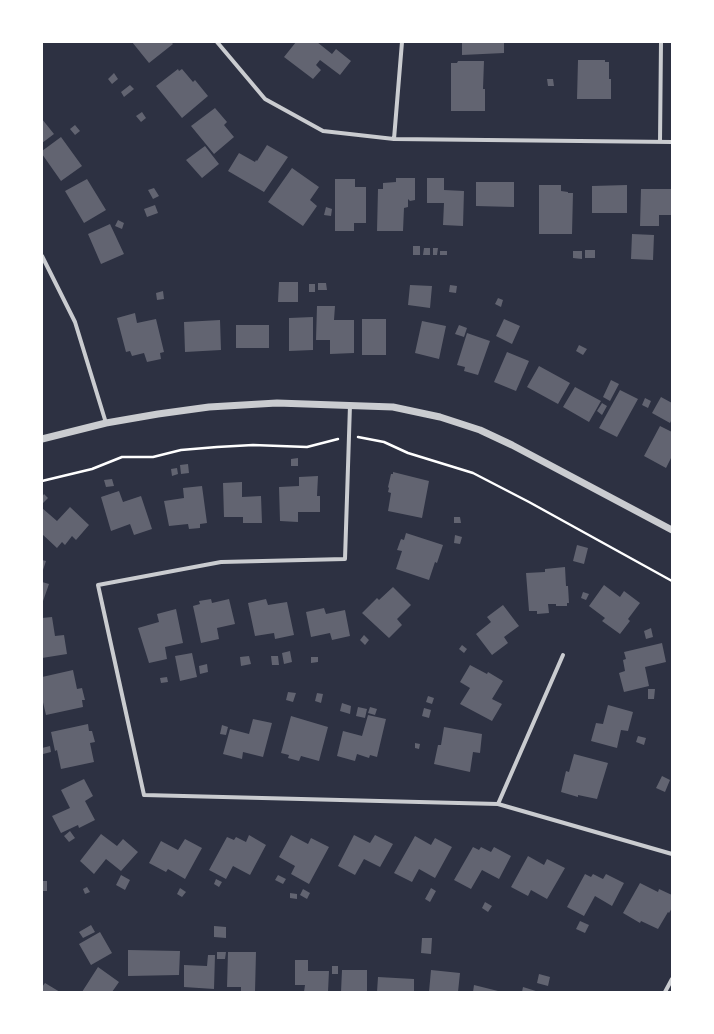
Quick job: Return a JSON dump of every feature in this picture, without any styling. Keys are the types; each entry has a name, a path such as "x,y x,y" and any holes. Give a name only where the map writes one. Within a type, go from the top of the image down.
{"street":[{"path":"218,42 265,99 323,131 394,139 672,142"},
{"path":"394,139 402,42"},
{"path":"660,142 661,42"},
{"path":"42,256 75,322 106,423"},
{"path":"42,439 106,423 209,407 277,403 393,407 440,417 480,430 512,445 672,530"},
{"path":"350,405 345,559 221,562 98,584 144,795 498,804 672,854"},
{"path":"498,804 563,655"},
{"path":"665,992 672,979"}],"path":[{"path":"42,481 92,469 122,457 153,457 181,450 253,445 307,447 349,436 364,437 384,442 408,453 472,473 529,502 672,581"}],"building":[{"path":"132,42 171,42 173,44 149,63"},
{"path":"296,42 317,42 332,54 336,49 351,61 340,75 320,60 316,65 321,70 313,79 284,57"},
{"path":"462,42 504,42 504,53 462,55"},
{"path":"578,60 605,60 605,62 609,62 611,99 577,99"},
{"path":"458,61 484,61 483,89 485,89 485,111 451,111 451,63 457,63"},
{"path":"178,69 179,71 182,69 193,82 195,80 208,96 182,118 156,86"},
{"path":"114,73 118,79 112,84 108,79"},
{"path":"547,79 553,79 554,86 548,86"},
{"path":"130,85 134,89 124,97 121,92"},
{"path":"215,108 227,122 224,125 234,137 214,154 191,126"},
{"path":"142,112 146,118 141,122 136,116"},
{"path":"42,119 54,134 42,143"},
{"path":"75,125 80,131 75,135 70,129"},
{"path":"61,137 82,166 61,181 42,154 42,151"},
{"path":"267,145 288,157 264,192 228,171 239,153 255,162"},
{"path":"205,146 219,164 202,178 186,160"},
{"path":"292,168 319,187 310,200 317,206 303,226 268,202"},
{"path":"396,178 415,178 415,200 410,201 408,199 408,207 404,208 403,231 377,231 378,189 383,189 383,183 396,182"},
{"path":"427,178 444,178 444,190 464,191 463,226 443,225 444,203 427,203"},
{"path":"87,179 106,210 84,223 65,191"},
{"path":"335,179 355,179 355,187 366,187 366,223 354,223 354,231 335,231"},
{"path":"476,182 514,182 514,207 476,206"},
{"path":"539,185 561,185 561,191 573,193 572,234 539,234"},
{"path":"627,185 627,213 592,213 592,186"},
{"path":"154,188 159,196 153,199 148,190"},
{"path":"641,189 672,189 672,215 659,215 659,226 640,226"},
{"path":"155,205 158,213 147,217 144,209"},
{"path":"326,207 332,209 331,216 324,215"},
{"path":"118,220 124,223 122,229 115,226"},
{"path":"110,224 124,254 101,264 88,234"},
{"path":"632,234 654,235 653,260 631,259"},
{"path":"413,246 420,246 420,255 413,255"},
{"path":"424,248 430,248 430,255 423,255"},
{"path":"433,248 438,248 437,255 433,255"},
{"path":"585,250 595,250 595,258 585,258"},
{"path":"440,251 447,251 447,255 440,255"},
{"path":"573,251 582,251 582,259 573,258"},
{"path":"279,282 298,282 298,302 278,302"},
{"path":"318,283 326,283 327,290 318,290"},
{"path":"309,284 315,284 315,292 309,292"},
{"path":"410,285 432,286 430,308 408,305"},
{"path":"450,285 457,286 456,293 449,292"},
{"path":"163,291 164,299 157,300 156,293"},
{"path":"498,298 503,300 501,307 495,304"},
{"path":"317,306 335,306 334,320 354,320 354,353 330,354 330,340 316,340"},
{"path":"135,313 137,323 156,319 164,352 160,353 161,359 147,362 144,353 132,356 130,351 126,352 117,318"},
{"path":"313,317 313,350 289,351 289,318"},
{"path":"362,319 386,319 386,355 362,355"},
{"path":"504,319 520,326 512,344 496,336"},
{"path":"220,320 221,350 185,352 184,322"},
{"path":"422,321 446,326 439,359 415,353"},
{"path":"236,325 269,325 269,348 236,348"},
{"path":"459,325 467,328 464,337 455,334"},
{"path":"467,333 490,341 478,375 464,371 465,367 457,365"},
{"path":"579,345 587,349 583,355 576,351"},
{"path":"507,352 529,361 516,391 494,382"},
{"path":"539,366 570,383 558,404 527,387"},
{"path":"611,380 619,384 610,401 603,397"},
{"path":"575,387 601,401 589,422 563,407"},
{"path":"620,390 638,399 617,437 599,428"},
{"path":"661,397 672,403 672,419 670,423 652,413"},
{"path":"645,398 651,401 648,408 642,405"},
{"path":"602,403 607,406 602,415 597,411"},
{"path":"660,426 672,432 672,456 666,468 644,456"},
{"path":"298,458 298,466 291,466 291,459"},
{"path":"188,464 189,473 181,474 180,465"},
{"path":"177,468 178,474 172,476 171,469"},
{"path":"393,472 429,481 422,518 388,511 391,493 388,492 388,487 391,474 393,474"},
{"path":"318,476 317,496 320,496 320,512 298,512 298,522 280,521 279,487 299,486 299,477"},
{"path":"112,479 114,486 106,487 104,480"},
{"path":"242,482 242,497 261,496 262,523 243,523 243,517 224,517 223,483"},
{"path":"202,486 207,523 200,524 200,528 189,529 188,524 169,526 164,501 184,498 183,488"},
{"path":"119,491 123,502 141,496 152,529 134,535 130,524 111,531 101,497"},
{"path":"44,494 48,498 42,504 42,497"},
{"path":"70,507 89,525 76,540 72,536 65,545 62,542 57,548 42,534 42,508 57,521"},
{"path":"454,517 460,517 461,523 454,523"},
{"path":"406,533 443,545 429,580 396,569 402,551 397,550 401,539 404,540"},
{"path":"455,535 462,537 460,544 454,543"},
{"path":"577,545 588,548 584,564 573,561"},
{"path":"42,560 46,561 42,573"},
{"path":"565,567 569,603 567,603 567,606 548,604 549,613 537,614 537,611 529,611 526,573 545,572 545,569"},
{"path":"42,582 49,584 42,604"},
{"path":"604,585 620,597 624,591 640,603 628,619 630,621 620,634 602,621 605,618 589,606"},
{"path":"393,587 411,605 397,619 402,625 389,638 362,613 377,598 379,600"},
{"path":"583,592 589,594 586,600 581,598"},
{"path":"211,599 212,603 229,599 235,624 217,628 219,639 201,643 193,606 200,604 199,601"},
{"path":"266,599 268,605 287,602 294,635 275,639 274,633 255,636 248,603"},
{"path":"503,605 519,626 504,637 508,643 492,655 476,634 491,622 487,617"},
{"path":"324,608 326,614 345,610 350,636 332,640 330,633 311,637 306,612"},
{"path":"176,609 183,643 165,647 167,659 149,663 138,628 159,622 157,614"},
{"path":"52,617 55,636 64,635 67,654 42,658 42,618"},
{"path":"651,628 653,637 646,639 644,631"},
{"path":"364,635 369,640 365,645 360,640"},
{"path":"662,643 666,662 645,667 649,686 624,692 619,673 625,671 623,660 626,659 624,652"},
{"path":"462,645 467,649 464,653 459,649"},
{"path":"290,651 292,662 284,664 282,653"},
{"path":"192,653 197,677 180,681 175,656"},
{"path":"249,656 251,664 241,666 240,657"},
{"path":"271,656 278,656 279,665 272,665"},
{"path":"311,657 318,657 318,662 311,663"},
{"path":"207,664 208,672 200,674 199,666"},
{"path":"470,665 487,674 488,672 503,681 492,699 502,704 492,721 460,704 470,688 460,682"},
{"path":"73,670 77,689 82,688 85,700 82,700 83,707 46,715 42,698 42,677"},
{"path":"167,677 168,682 161,683 160,678"},
{"path":"648,689 655,689 654,699 648,699"},
{"path":"288,692 296,693 293,702 286,700"},
{"path":"317,693 323,694 321,703 315,701"},
{"path":"428,696 434,698 432,704 426,702"},
{"path":"342,703 351,706 350,714 340,711"},
{"path":"608,705 633,712 628,731 621,730 617,748 591,741 596,723 603,724"},
{"path":"358,707 367,709 365,718 356,716"},
{"path":"370,707 377,709 375,715 368,713"},
{"path":"424,708 431,710 429,718 422,716"},
{"path":"368,715 386,719 377,757 370,755 369,758 357,754 355,761 337,756 343,731 362,736"},
{"path":"291,716 328,727 319,761 301,756 299,761 288,758 289,755 281,753"},
{"path":"253,719 272,723 263,757 243,752 242,759 223,754 230,729 249,734"},
{"path":"88,724 89,731 92,731 95,742 90,743 94,762 61,769 51,732"},
{"path":"222,725 228,727 226,735 220,734"},
{"path":"444,727 482,734 480,753 473,752 470,772 434,764 438,745 441,745"},
{"path":"638,736 646,738 644,745 636,742"},
{"path":"415,743 420,744 419,749 415,748"},
{"path":"50,746 51,752 43,754 42,748"},
{"path":"574,754 608,763 597,799 578,795 578,797 561,792 566,771 569,772"},
{"path":"662,776 670,780 665,792 656,788"},
{"path":"84,779 93,796 85,801 95,820 79,828 78,825 61,833 52,816 70,808 61,790"},
{"path":"70,831 75,838 69,842 64,836"},
{"path":"101,834 117,846 123,839 138,852 121,871 106,859 94,874 80,861"},
{"path":"249,835 266,845 250,875 233,866 226,879 209,870 227,837 234,840 236,837 246,842"},
{"path":"291,835 308,844 311,838 329,847 309,884 291,874 295,866 279,857"},
{"path":"354,835 370,843 375,835 393,844 380,867 364,859 355,875 338,866"},
{"path":"415,836 431,845 435,838 452,847 435,878 419,869 412,882 394,873"},
{"path":"185,839 202,848 185,879 168,869 166,872 149,863 161,841 178,850"},
{"path":"473,847 479,850 481,847 491,852 494,847 511,856 499,879 482,870 471,889 454,880"},
{"path":"528,856 544,865 547,859 565,868 547,899 531,890 528,896 511,887"},
{"path":"585,874 591,877 593,874 603,879 606,874 624,883 612,906 595,896 584,916 567,907"},
{"path":"121,875 130,880 125,890 116,885"},
{"path":"278,875 286,879 283,884 275,880"},
{"path":"216,879 222,882 219,887 214,884"},
{"path":"42,881 47,881 47,891 42,891"},
{"path":"640,883 658,892 659,889 672,895 672,908 658,929 641,921 640,923 623,913"},
{"path":"87,887 90,892 85,894 83,889"},
{"path":"180,888 186,892 182,897 177,894"},
{"path":"431,888 436,891 430,902 425,899"},
{"path":"303,889 310,893 307,899 300,895"},
{"path":"290,893 297,894 297,899 290,898"},
{"path":"485,902 492,906 488,912 482,908"},
{"path":"580,921 589,925 585,933 576,929"},
{"path":"91,925 95,932 83,938 79,932"},
{"path":"214,926 226,927 226,938 214,937"},
{"path":"100,932 112,953 91,965 79,944"},
{"path":"422,938 432,938 431,954 421,953"},
{"path":"128,950 180,951 179,975 128,976"},
{"path":"217,952 226,952 225,959 217,959"},
{"path":"228,952 256,952 255,992 241,992 241,987 227,987"},
{"path":"208,955 215,955 214,989 184,987 184,965 207,966"},
{"path":"295,960 308,960 308,971 329,971 328,992 304,992 305,985 295,985"},
{"path":"332,966 338,966 338,974 332,974"},
{"path":"98,967 119,982 112,992 82,992"},
{"path":"342,970 367,970 367,992 341,992"},
{"path":"431,970 460,973 458,992 429,992"},
{"path":"539,974 550,977 548,986 537,983"},
{"path":"378,977 414,979 414,992 377,992"},
{"path":"45,983 60,992 42,992 42,987"},
{"path":"474,985 498,991 498,992 473,992"},
{"path":"523,987 539,992 522,992"}]}
